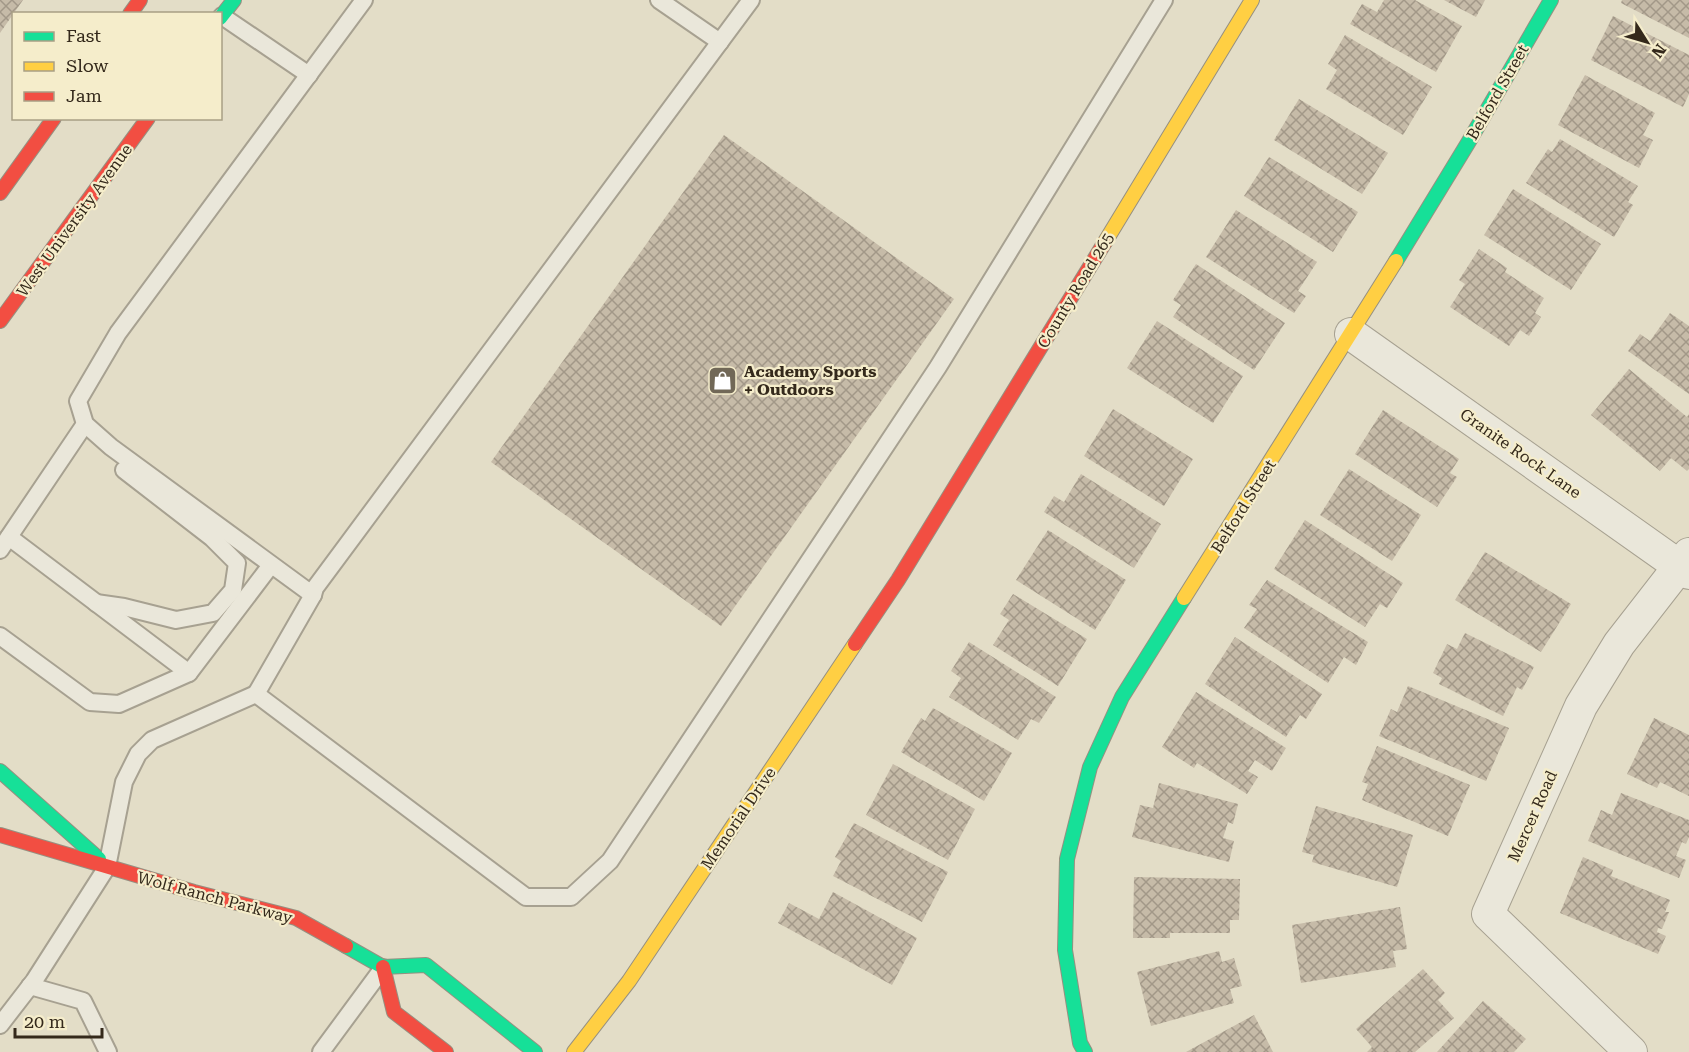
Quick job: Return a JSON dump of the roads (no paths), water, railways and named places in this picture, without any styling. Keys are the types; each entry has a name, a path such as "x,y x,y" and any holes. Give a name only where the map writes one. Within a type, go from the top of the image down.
{"street":[{"path":"222,16 234,0"},
{"name":"County Road 265","path":"898,580 1252,0"},
{"name":"Belford Street","path":"1084,1052 1080,1043 1065,950 1065,907 1067,859 1090,767 1122,697 1351,334 1551,0"},
{"path":"0,193 53,120"},
{"name":"West University Avenue","path":"0,321 147,120"},
{"name":"Granite Rock Lane","path":"1351,334 1686,564"},
{"name":"Mercer Road","path":"1631,1052 1488,914 1581,706 1619,644 1686,564"},
{"name":"Memorial Drive","path":"574,1052 629,981 898,580"},
{"name":"Wolf Ranch Parkway","path":"0,771 107,867"},
{"name":"Wolf Ranch Parkway","path":"0,835 194,892 296,918 383,967"},
{"path":"446,1052 394,1012 383,967 426,964 535,1052"}],"lane":[{"path":"313,595 111,447 85,424 78,401 118,333 364,0"},
{"path":"659,0 720,42"},
{"path":"0,1025 30,986 107,867 124,782 138,754 152,740 256,694 315,588 751,0"},
{"path":"256,694 526,897 571,897 610,861 938,367 1164,0"},
{"path":"222,18 309,75"},
{"path":"85,424 4,544 96,603 189,674"},
{"path":"96,603 124,607 176,620 213,613 233,590 237,563 212,538 123,469 111,447"},
{"path":"0,636 90,702 119,704 189,674 271,565"},
{"path":"321,1052 383,967"},
{"path":"30,986 83,1001 108,1052"}],"place":[{"name":"Academy Sports + Outdoors","path":"723,380"}]}
